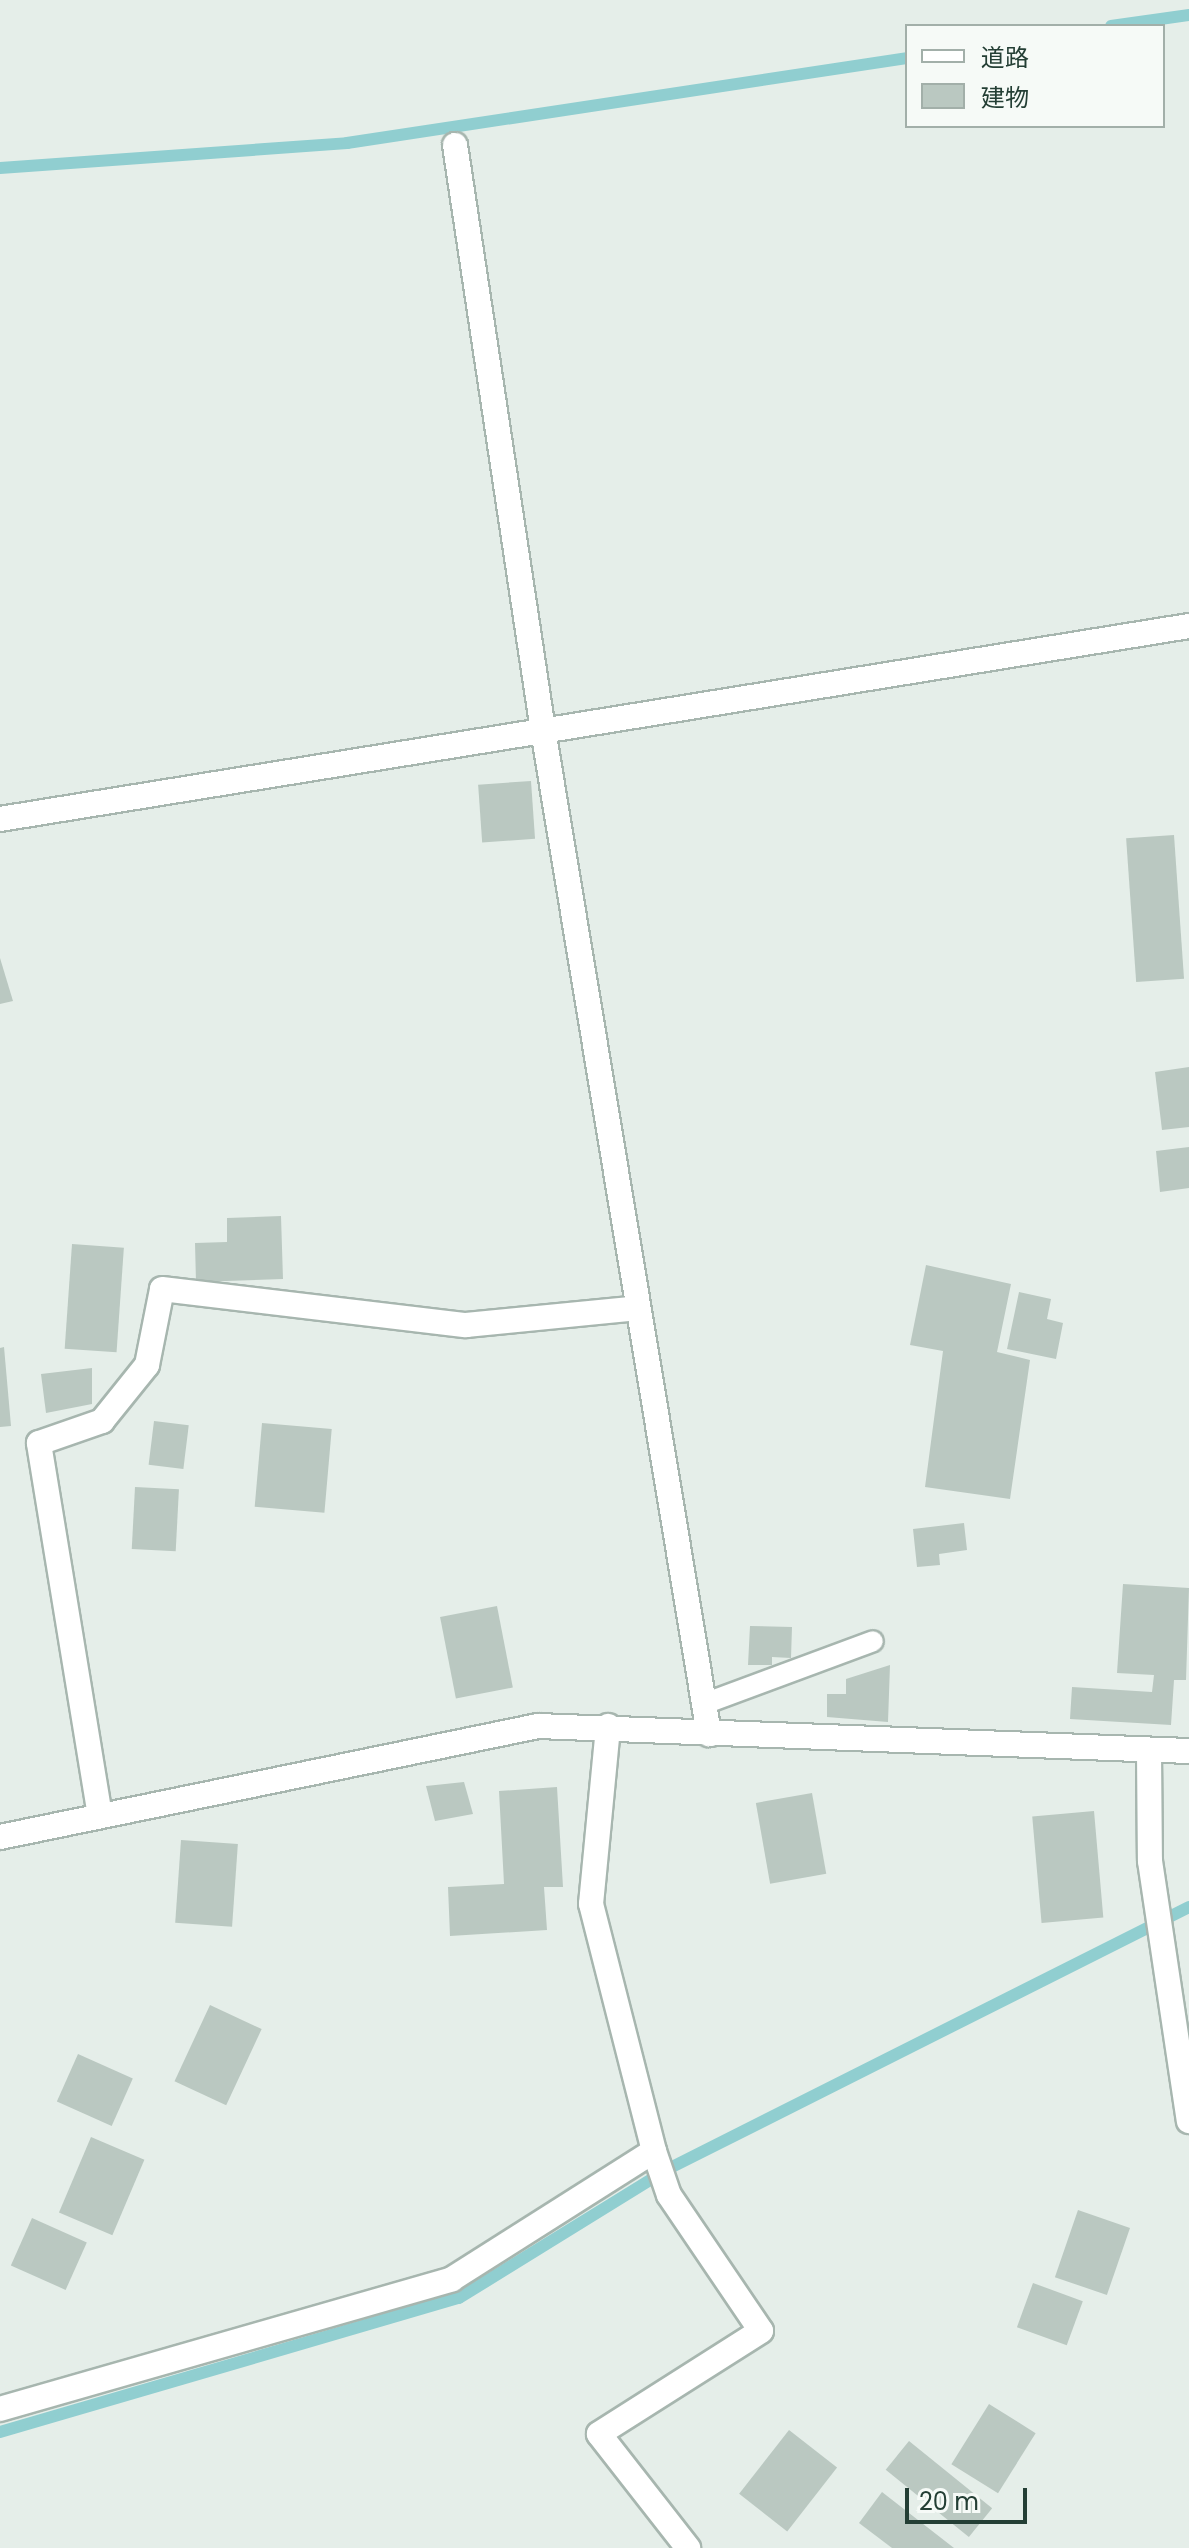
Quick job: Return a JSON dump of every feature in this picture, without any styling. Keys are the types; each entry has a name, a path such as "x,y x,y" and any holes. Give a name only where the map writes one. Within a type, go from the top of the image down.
{"street":[{"path":"455,145 543,730 709,1734"},
{"path":"0,819 1189,626"},
{"path":"100,1816 39,1443 102,1421 147,1365 162,1289 466,1325 638,1308"},
{"path":"0,1837 538,1726 608,1726 709,1734 1149,1753 1189,1751"},
{"path":"608,1726 591,1904 669,2195 761,2331 599,2434 688,2548"},
{"path":"1149,1753 1156,1894 1189,2121"},
{"path":"0,2409 452,2279 655,2152"}],"lane":[{"path":"704,1704 873,1641"}],"building":[{"path":"531,781 535,839 482,843 478,785"},
{"path":"1174,835 1184,979 1136,982 1126,838"},
{"path":"0,958 13,1001 0,1004"},
{"path":"1189,1067 1189,1127 1162,1130 1155,1072"},
{"path":"1189,1147 1189,1188 1160,1192 1156,1151"},
{"path":"281,1216 283,1279 196,1282 195,1243 227,1242 227,1218"},
{"path":"72,1244 124,1248 117,1352 65,1349"},
{"path":"926,1265 1011,1284 997,1352 1030,1360 1010,1499 925,1487 943,1351 910,1345"},
{"path":"1019,1292 1051,1299 1047,1319 1063,1323 1056,1359 1007,1349"},
{"path":"4,1347 11,1426 0,1427 0,1348"},
{"path":"92,1368 92,1404 46,1413 41,1374"},
{"path":"154,1421 189,1425 183,1469 149,1465"},
{"path":"262,1423 332,1429 324,1513 255,1507"},
{"path":"135,1487 179,1489 176,1551 132,1549"},
{"path":"964,1523 967,1550 939,1554 940,1565 917,1567 913,1529"},
{"path":"1123,1584 1189,1588 1186,1680 1174,1680 1171,1725 1070,1719 1072,1687 1152,1692 1154,1675 1117,1673"},
{"path":"497,1606 513,1687 456,1699 440,1617"},
{"path":"750,1626 792,1627 791,1658 772,1657 772,1665 748,1665"},
{"path":"890,1665 888,1722 827,1717 827,1694 846,1694 846,1679"},
{"path":"464,1782 473,1814 435,1821 426,1786"},
{"path":"557,1787 563,1887 544,1887 547,1930 450,1936 448,1887 504,1884 499,1791"},
{"path":"812,1793 826,1874 770,1884 756,1803"},
{"path":"1094,1811 1103,1918 1042,1923 1032,1816"},
{"path":"181,1840 238,1844 232,1927 175,1923"},
{"path":"210,2005 262,2029 226,2105 175,2081"},
{"path":"78,2054 133,2078 112,2126 57,2102"},
{"path":"91,2137 144,2160 112,2235 59,2212"},
{"path":"1078,2210 1130,2228 1107,2295 1055,2277"},
{"path":"32,2218 87,2242 66,2290 11,2266"},
{"path":"1033,2283 1083,2301 1067,2345 1017,2327"},
{"path":"989,2404 1036,2433 998,2493 951,2464"},
{"path":"789,2430 837,2468 787,2531 739,2494"},
{"path":"909,2441 992,2508 969,2537 886,2470"},
{"path":"882,2492 954,2548 892,2548 859,2523"}],"waterway":[{"path":"1125,24 1189,15"},
{"path":"0,168 347,143 905,58"},
{"path":"0,2432 459,2298 668,2169 1189,1907"}]}
